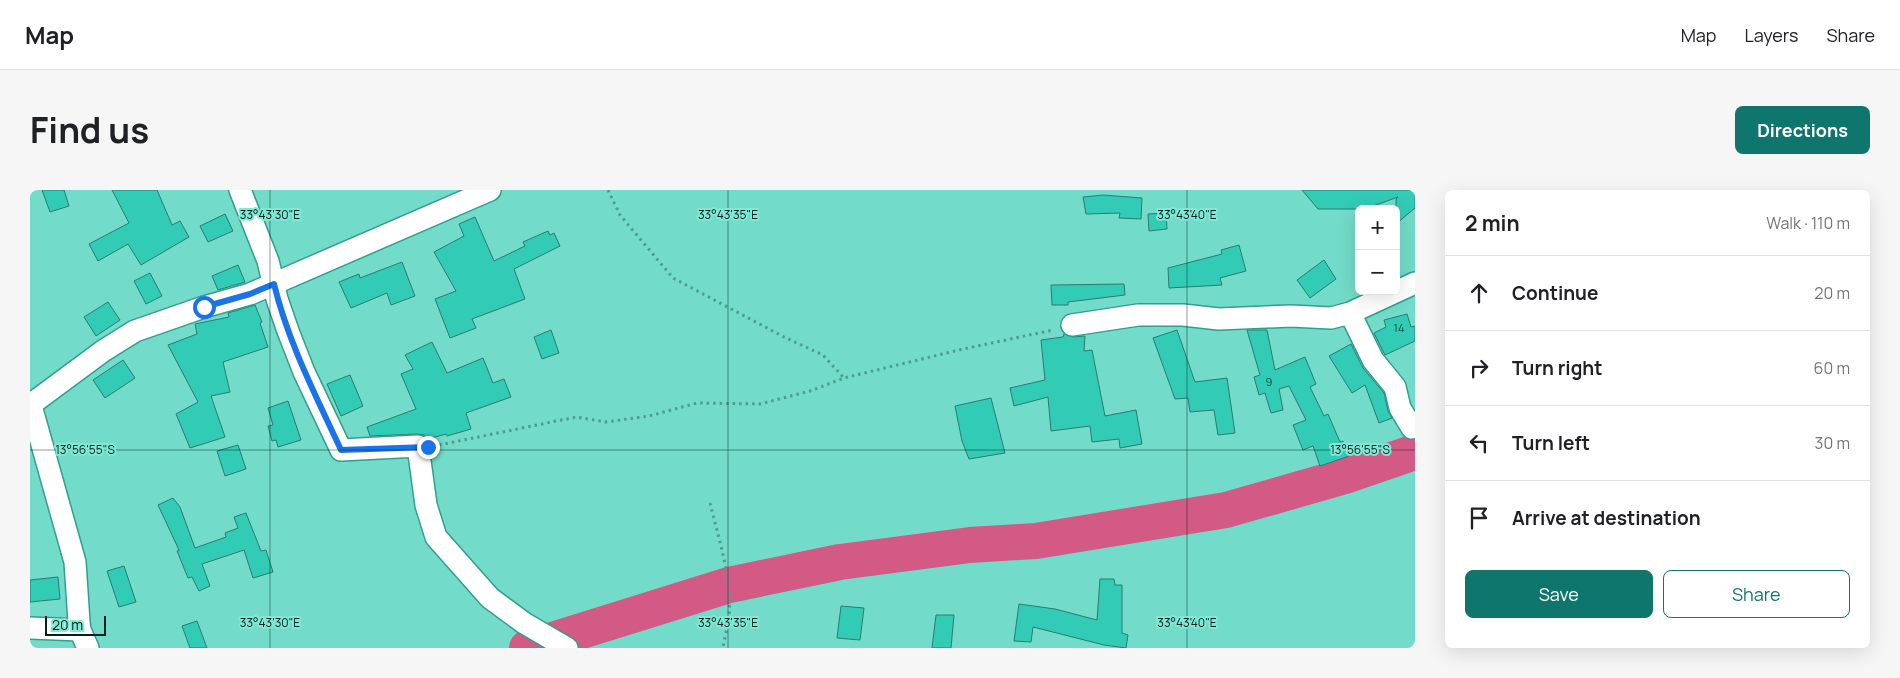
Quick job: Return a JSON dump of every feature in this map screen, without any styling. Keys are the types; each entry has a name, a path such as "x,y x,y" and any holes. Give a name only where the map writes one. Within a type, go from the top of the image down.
{"street":[{"path":"240,190 268,261 288,331 301,364 341,450 418,446 426,505 436,537 490,598 524,623 567,648"},
{"path":"30,628 84,639 75,562 30,404 134,331 204,307 250,294 490,190"},
{"path":"1072,325 1138,316 1183,315 1219,320 1291,316 1331,318 1350,313 1415,283"},
{"path":"1350,313 1373,360 1395,387 1400,408 1412,428"}],"path":[{"path":"608,190 620,215 673,278 784,337 823,355 844,378"},
{"path":"418,446 428,447 576,417 606,422 649,416 696,403 760,404 810,391 844,378 962,349 1072,325"},
{"path":"710,503 725,561 728,585 729,618 723,648"}],"building":[{"path":"42,190 64,190 69,206 50,212"},
{"path":"112,190 157,190 172,225 180,221 189,237 141,265 128,244 98,261 89,244 129,223"},
{"path":"1302,190 1415,190 1415,208 1400,221 1400,205 1396,205 1398,197 1376,205 1355,205 1355,209 1318,209"},
{"path":"1103,195 1142,198 1141,219 1119,218 1120,213 1086,214 1083,197"},
{"path":"1166,213 1167,229 1149,231 1148,214"},
{"path":"225,214 233,231 208,242 200,226"},
{"path":"475,217 494,261 525,246 523,242 548,231 550,235 554,233 560,246 514,269 525,299 472,319 476,328 450,338 435,299 456,291 434,252 464,236 459,224"},
{"path":"1239,245 1246,271 1220,278 1222,285 1169,288 1168,268 1222,254 1221,250"},
{"path":"1324,260 1336,279 1310,298 1297,280"},
{"path":"402,262 415,296 391,305 387,293 351,308 339,282 359,274 360,278"},
{"path":"238,265 245,282 218,290 212,276"},
{"path":"150,273 162,296 146,304 134,281"},
{"path":"1124,284 1125,295 1068,302 1068,305 1052,305 1051,285"},
{"path":"108,302 120,320 96,336 84,317"},
{"path":"255,305 262,322 260,323 268,347 223,362 230,392 211,396 225,437 190,448 176,414 198,402 168,345 197,334 195,324 229,317 228,313"},
{"path":"1407,314 1411,327 1415,326 1415,341 1385,355 1374,333 1386,327 1384,320"},
{"path":"551,330 559,353 542,359 534,337"},
{"path":"1177,330 1195,382 1227,378 1235,433 1218,435 1214,410 1190,412 1188,398 1175,399 1153,338"},
{"path":"1247,330 1267,330 1275,370 1305,357 1316,384 1310,387 1324,416 1328,414 1340,442 1343,441 1349,456 1320,466 1313,446 1303,450 1293,425 1306,420 1289,386 1279,389 1283,410 1271,413 1265,393 1259,395 1254,377 1260,375"},
{"path":"1064,334 1073,337 1085,336 1084,351 1092,350 1105,416 1136,410 1142,444 1120,448 1119,439 1092,442 1090,426 1051,431 1048,397 1014,406 1010,388 1045,380 1041,340 1063,337"},
{"path":"432,342 447,373 483,358 493,383 504,379 511,397 466,413 471,429 447,436 446,434 428,439 424,435 417,434 370,436 367,427 416,409 401,374 413,369 405,355"},
{"path":"1351,344 1363,368 1384,393 1388,411 1392,418 1379,423 1365,385 1352,393 1329,356"},
{"path":"123,360 135,378 105,398 93,380"},
{"path":"350,375 363,406 341,416 327,384"},
{"path":"991,398 1005,453 969,459 962,441 955,406"},
{"path":"288,401 301,440 278,447 276,440 272,441 268,426 273,425 268,408"},
{"path":"238,445 246,469 225,476 217,451"},
{"path":"173,498 180,507 195,548 226,537 225,533 238,528 234,517 246,513 261,551 266,550 273,572 253,578 244,550 202,564 210,586 199,591 192,577 188,578 177,551 179,550 158,505"},
{"path":"124,566 136,602 119,607 107,571"},
{"path":"58,577 60,599 30,602 30,580"},
{"path":"1100,579 1114,579 1115,585 1122,585 1122,633 1128,635 1126,648 1104,645 1033,627 1031,642 1014,641 1019,604 1055,609 1097,620"},
{"path":"841,606 864,608 860,640 837,638"},
{"path":"936,615 954,615 951,648 932,648"},
{"path":"197,621 207,648 190,648 182,626"}],"waterway":[{"path":"527,648 729,585 840,562 970,545 1036,541 1226,510 1345,476 1415,452"}],"route":[{"path":"204,307 227,302 274,284 288,331 304,372 341,450 428,447"}]}
